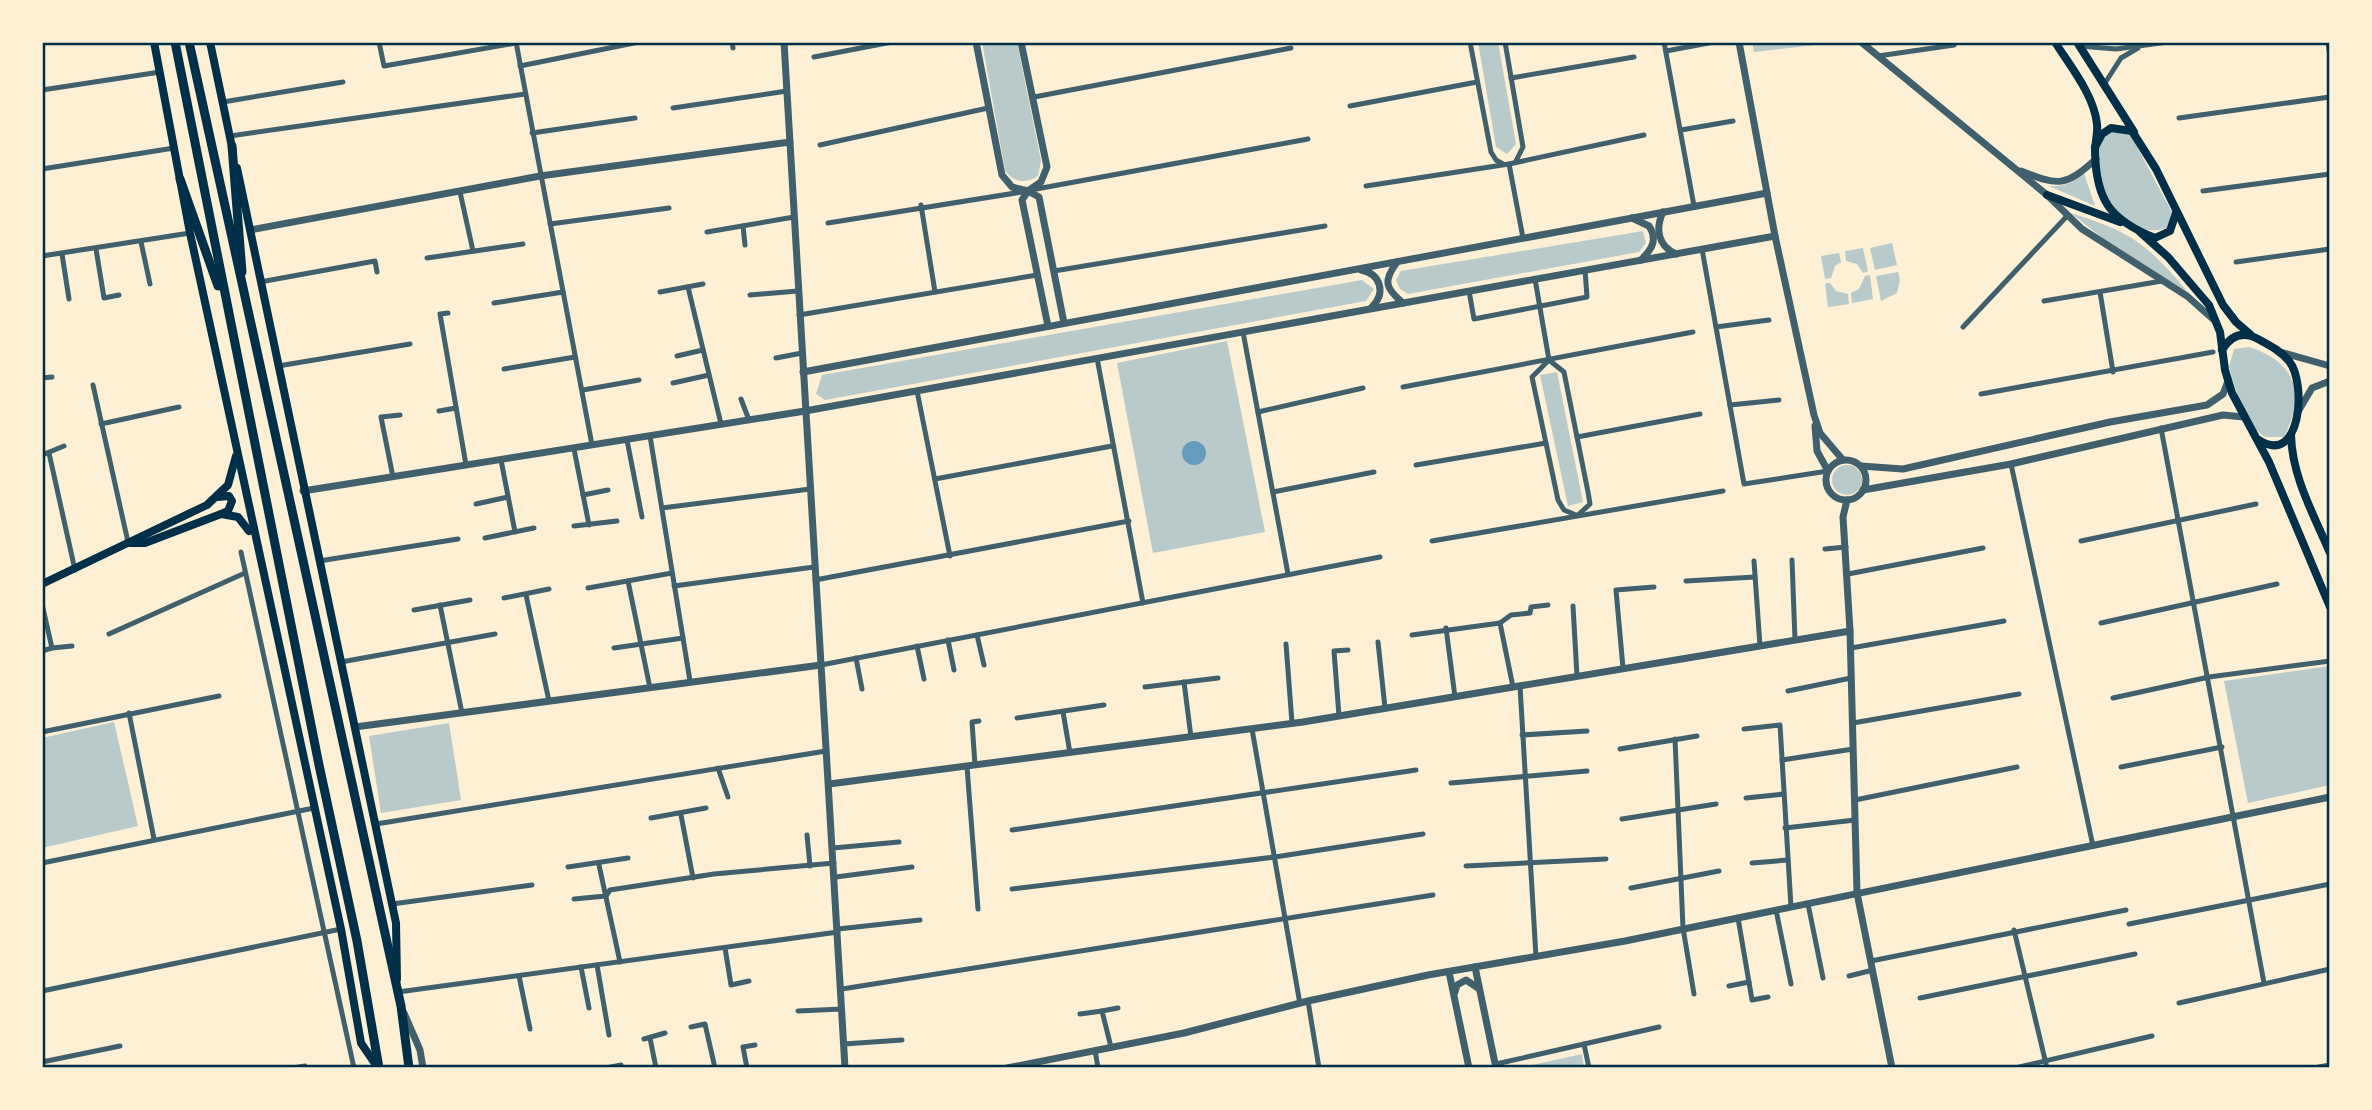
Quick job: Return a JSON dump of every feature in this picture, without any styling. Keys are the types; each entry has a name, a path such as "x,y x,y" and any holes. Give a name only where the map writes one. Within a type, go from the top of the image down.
{"main road":[{"path":"147,42 155,45 190,233 341,929 361,1042 379,1068"},
{"path":"175,42 357,941 379,1068"},
{"path":"189,42 398,992 409,1068"},
{"path":"210,42 303,491 393,904 398,992"},
{"path":"2055,42 2089,96 2097,124 2095,147 2102,196 2115,217 2155,238 2167,234 2173,227 2175,210"},
{"path":"2078,44 2139,140 2223,305 2251,335 2280,352 2295,371 2298,411 2291,435 2292,455 2330,553"},
{"path":"2095,147 2102,134 2110,128 2132,131 2139,140"},
{"path":"231,141 245,306"},
{"path":"180,180 229,316"},
{"path":"2047,195 2127,225"},
{"path":"2140,232 2176,265 2209,305 2215,321 2217,351 2228,381 2257,439 2330,607"},
{"path":"2217,351 2232,338 2241,334 2251,335"},
{"path":"2257,439 2273,446 2282,443 2291,435"},
{"path":"42,584 199,510 228,485 236,453"},
{"path":"128,542 145,543 228,512 232,501 229,496 218,496"},
{"path":"221,514 238,517 247,525 258,551"}],"street":[{"path":"379,42 382,66 516,43 592,445"},
{"path":"520,66 639,42"},
{"path":"784,42 814,567 836,877 845,1068"},
{"path":"814,57 892,42"},
{"path":"976,42 1002,175 1012,187 1036,192 1040,199 1064,323"},
{"path":"1021,42 1046,159 1045,175 1022,200 1048,326"},
{"path":"1470,42 1491,152 1500,163 1509,164 1521,156 1522,147 1505,42"},
{"path":"1664,42 1694,206"},
{"path":"1666,51 1714,42"},
{"path":"1739,42 1775,236 1814,415 1820,433 1843,460 1861,466 1903,469 2110,422 2207,405 2223,394 2228,381"},
{"path":"1861,42 2108,248 2187,296 2215,321"},
{"path":"2078,44 2104,49 2168,42"},
{"path":"2328,42 2330,57"},
{"path":"1878,56 1954,45"},
{"path":"2105,83 2121,58 2141,46"},
{"path":"1034,97 1291,48"},
{"path":"1511,78 1634,57"},
{"path":"42,90 160,72"},
{"path":"223,102 342,82"},
{"path":"1350,106 1477,82"},
{"path":"673,108 787,91"},
{"path":"231,141 525,94"},
{"path":"2179,118 2330,97"},
{"path":"820,145 988,108"},
{"path":"532,133 635,118"},
{"path":"1681,130 1733,121"},
{"path":"1366,186 1509,164 1644,135"},
{"path":"828,223 921,205 1028,191 1308,139"},
{"path":"250,230 540,176 790,142"},
{"path":"42,169 174,148"},
{"path":"2014,168 2048,182 2063,183 2074,179 2096,159"},
{"path":"1509,164 1523,238"},
{"path":"2203,191 2330,174"},
{"path":"460,192 473,251"},
{"path":"803,372 1767,193"},
{"path":"921,205 935,292"},
{"path":"550,224 669,208"},
{"path":"1663,212 1659,236 1662,245 1676,254"},
{"path":"1963,327 2068,215"},
{"path":"707,232 794,217"},
{"path":"1631,218 1649,226 1654,238 1651,250 1641,260"},
{"path":"743,226 745,244"},
{"path":"800,315 1325,226"},
{"path":"42,256 190,233"},
{"path":"303,491 805,411 1775,236"},
{"path":"1031,243 1048,239"},
{"path":"141,242 150,284"},
{"path":"427,258 523,244"},
{"path":"96,249 104,298 119,295"},
{"path":"1702,249 1744,484 1828,471 1843,460"},
{"path":"2236,262 2330,249"},
{"path":"62,254 69,299"},
{"path":"260,282 375,261 377,272"},
{"path":"1397,261 1386,284 1392,295 1403,303"},
{"path":"1360,270 1371,273 1379,282 1379,299 1371,308"},
{"path":"1469,291 1474,319 1540,308 1587,297 1585,270"},
{"path":"1535,279 1549,360 1564,372 1590,505 1577,515"},
{"path":"2044,301 2162,281"},
{"path":"660,292 703,284"},
{"path":"688,286 721,424"},
{"path":"750,295 798,291"},
{"path":"494,303 562,292"},
{"path":"2100,292 2113,372"},
{"path":"448,313 440,314 466,465"},
{"path":"1716,327 1769,320"},
{"path":"1243,332 1288,574"},
{"path":"1403,387 1693,332"},
{"path":"277,366 410,344"},
{"path":"677,356 703,350"},
{"path":"1981,394 2217,351"},
{"path":"2280,352 2330,366"},
{"path":"776,358 802,353"},
{"path":"503,369 575,357"},
{"path":"1097,358 1143,603"},
{"path":"1549,360 1532,377 1558,500 1564,510 1577,515"},
{"path":"673,383 709,375"},
{"path":"42,378 52,377"},
{"path":"583,390 639,380"},
{"path":"2298,411 2312,388 2319,382 2330,381"},
{"path":"93,385 128,542"},
{"path":"1258,412 1363,388"},
{"path":"917,391 950,556"},
{"path":"741,400 749,420"},
{"path":"1730,405 1779,400"},
{"path":"101,424 179,407"},
{"path":"439,411 456,408"},
{"path":"1577,437 1700,414"},
{"path":"393,477 381,417 400,415"},
{"path":"1814,415 1817,451 1828,471 1829,491 1847,500"},
{"path":"1892,1068 1857,893 1851,648 1843,517 1847,500 1863,491 2011,464 2223,415 2244,417"},
{"path":"2161,428 2264,983"},
{"path":"650,436 690,681"},
{"path":"627,440 642,517"},
{"path":"1416,465 1546,443"},
{"path":"64,446 45,454 75,569"},
{"path":"935,479 1112,446"},
{"path":"574,449 589,525"},
{"path":"501,460 515,533"},
{"path":"2011,464 2093,846"},
{"path":"1861,466 1866,478 1863,491"},
{"path":"1273,492 1374,472"},
{"path":"662,508 810,489"},
{"path":"583,495 608,490"},
{"path":"1432,541 1723,491"},
{"path":"476,504 508,497"},
{"path":"2081,541 2256,504"},
{"path":"574,526 617,521"},
{"path":"815,580 1129,521"},
{"path":"485,538 534,528"},
{"path":"319,561 458,538"},
{"path":"1825,549 1846,547"},
{"path":"1848,574 1983,548"},
{"path":"241,552 354,1068"},
{"path":"355,727 821,665 1380,557"},
{"path":"1792,560 1795,640"},
{"path":"1754,561 1760,646"},
{"path":"674,586 814,567"},
{"path":"110,634 245,573"},
{"path":"588,588 672,573"},
{"path":"1686,580 1755,577"},
{"path":"628,581 650,688"},
{"path":"2101,622 2277,584"},
{"path":"1623,668 1616,590 1654,587"},
{"path":"504,598 549,589"},
{"path":"526,595 549,701"},
{"path":"414,610 470,600"},
{"path":"42,604 52,648"},
{"path":"440,605 463,713"},
{"path":"1412,635 1446,628 1500,623 1511,615 1530,613 1531,607 1548,606"},
{"path":"1573,606 1577,676"},
{"path":"1851,648 2004,621"},
{"path":"1500,623 1516,687 1522,735 1535,957"},
{"path":"1446,628 1455,696"},
{"path":"829,784 1339,716 1850,631"},
{"path":"341,662 495,634"},
{"path":"977,635 984,665"},
{"path":"614,648 683,638"},
{"path":"948,640 954,670"},
{"path":"1378,642 1385,708"},
{"path":"1286,644 1292,723"},
{"path":"42,651 72,646"},
{"path":"917,646 923,679"},
{"path":"1339,716 1334,651 1348,650"},
{"path":"856,658 862,689"},
{"path":"2113,698 2208,677 2330,661"},
{"path":"1145,687 1218,678"},
{"path":"1788,691 1852,678"},
{"path":"1184,682 1191,737"},
{"path":"1853,723 2019,694"},
{"path":"42,732 219,695"},
{"path":"1017,718 1104,705"},
{"path":"1063,712 1070,753"},
{"path":"129,713 154,839"},
{"path":"978,909 971,766 972,722 979,721"},
{"path":"1744,729 1780,725 1791,907"},
{"path":"1252,729 1285,919 1319,1068"},
{"path":"1522,735 1587,731"},
{"path":"1620,749 1697,736"},
{"path":"1675,739 1683,928 1694,995"},
{"path":"2121,767 2222,747"},
{"path":"1782,760 1853,749"},
{"path":"376,824 826,751"},
{"path":"1855,800 2017,767"},
{"path":"718,768 728,797"},
{"path":"1013,830 1416,770"},
{"path":"1451,783 1587,771"},
{"path":"1746,798 1784,794"},
{"path":"1007,1068 1449,972 1738,918 2330,797"},
{"path":"1622,819 1716,804"},
{"path":"42,863 297,809 314,808"},
{"path":"651,818 681,815 706,808"},
{"path":"681,815 693,878"},
{"path":"1785,828 1855,820"},
{"path":"1013,889 1275,857 1423,834"},
{"path":"807,835 810,866"},
{"path":"833,848 899,842"},
{"path":"568,867 599,865 628,858"},
{"path":"1466,866 1606,859"},
{"path":"1752,863 1788,860"},
{"path":"606,896 610,890 834,863"},
{"path":"599,865 620,962"},
{"path":"836,877 912,867"},
{"path":"1631,888 1719,871"},
{"path":"2129,924 2330,884"},
{"path":"393,904 532,885"},
{"path":"842,989 1433,895"},
{"path":"574,899 606,896"},
{"path":"1808,904 1823,978"},
{"path":"1776,910 1791,984"},
{"path":"1871,961 2014,930 2126,910"},
{"path":"1738,918 1752,1000 1768,997"},
{"path":"398,992 920,920"},
{"path":"42,990 341,929"},
{"path":"2014,930 2046,1065"},
{"path":"724,948 731,985 749,981"},
{"path":"1920,998 2135,954"},
{"path":"597,965 608,1035"},
{"path":"581,967 589,1008"},
{"path":"1475,967 1496,1066 1659,1027"},
{"path":"2179,1003 2330,969"},
{"path":"1849,976 1873,970"},
{"path":"1449,972 1469,1068"},
{"path":"519,976 530,1029"},
{"path":"1455,993 1457,985 1466,980 1478,988"},
{"path":"1729,986 1749,982"},
{"path":"401,1006 420,1050 423,1068"},
{"path":"1080,1014 1118,1008"},
{"path":"799,1011 842,1009"},
{"path":"1102,1011 1111,1047"},
{"path":"691,1027 705,1024 715,1068"},
{"path":"656,1068 647,1038 664,1033"},
{"path":"2015,1068 2046,1065 2152,1037"},
{"path":"844,1044 902,1040"},
{"path":"1584,1044 1589,1068"},
{"path":"747,1068 743,1047 755,1045"},
{"path":"42,1062 120,1046"},
{"path":"1096,1050 1098,1068"},
{"path":"606,1068 621,1065"},
{"path":"293,1068 305,1066"},
{"path":"2319,1068 2330,1066"}],"shaded area":[{"path":"982,42 1017,42 1041,161 1038,176 1029,180 1016,180 1005,170"},
{"path":"1478,42 1498,42 1516,144 1507,154 1496,147"},
{"path":"1752,42 1822,42 1824,44 1754,52"},
{"path":"2128,130 2173,214 2170,226 2153,230 2135,226 2120,215 2099,181 2096,162 2100,145 2112,131"},
{"path":"2084,173 2095,206 2049,186 2068,184"},
{"path":"2071,213 2109,226 2136,241 2160,261 2187,291 2120,252"},
{"path":"1643,231 1646,243 1639,252 1408,294 1400,289 1396,280 1401,271"},
{"path":"1892,243 1897,265 1875,270 1870,248"},
{"path":"1863,248 1868,271 1863,273 1857,264 1846,261 1845,251"},
{"path":"1839,253 1841,262 1835,266 1831,278 1825,279 1821,256"},
{"path":"1898,272 1900,280 1897,293 1881,301 1876,276"},
{"path":"1870,275 1873,299 1852,303 1851,293 1859,289 1865,276"},
{"path":"1362,280 1374,289 1366,301 825,400 816,394 822,375"},
{"path":"1825,283 1830,283 1836,291 1848,294 1849,304 1828,307"},
{"path":"1227,341 1265,532 1153,553 1117,363"},
{"path":"2249,347 2277,361 2287,370 2292,381 2294,406 2284,437 2265,437 2255,429 2239,400 2229,367 2234,349"},
{"path":"1557,372 1583,502 1568,506 1540,375"},
{"path":"1847,465 1858,469 1862,480 1858,491 1847,495 1836,491 1832,480 1836,469"},
{"path":"2330,666 2330,785 2248,803 2224,681"},
{"path":"114,722 138,826 42,848 42,738"},
{"path":"449,723 461,800 381,813 369,736"},
{"path":"1582,1054 1584,1068 1518,1068"}],"water":[{"path":"1194,441 1203,444 1206,453 1203,462 1194,465 1185,462 1182,453 1185,444"}]}
